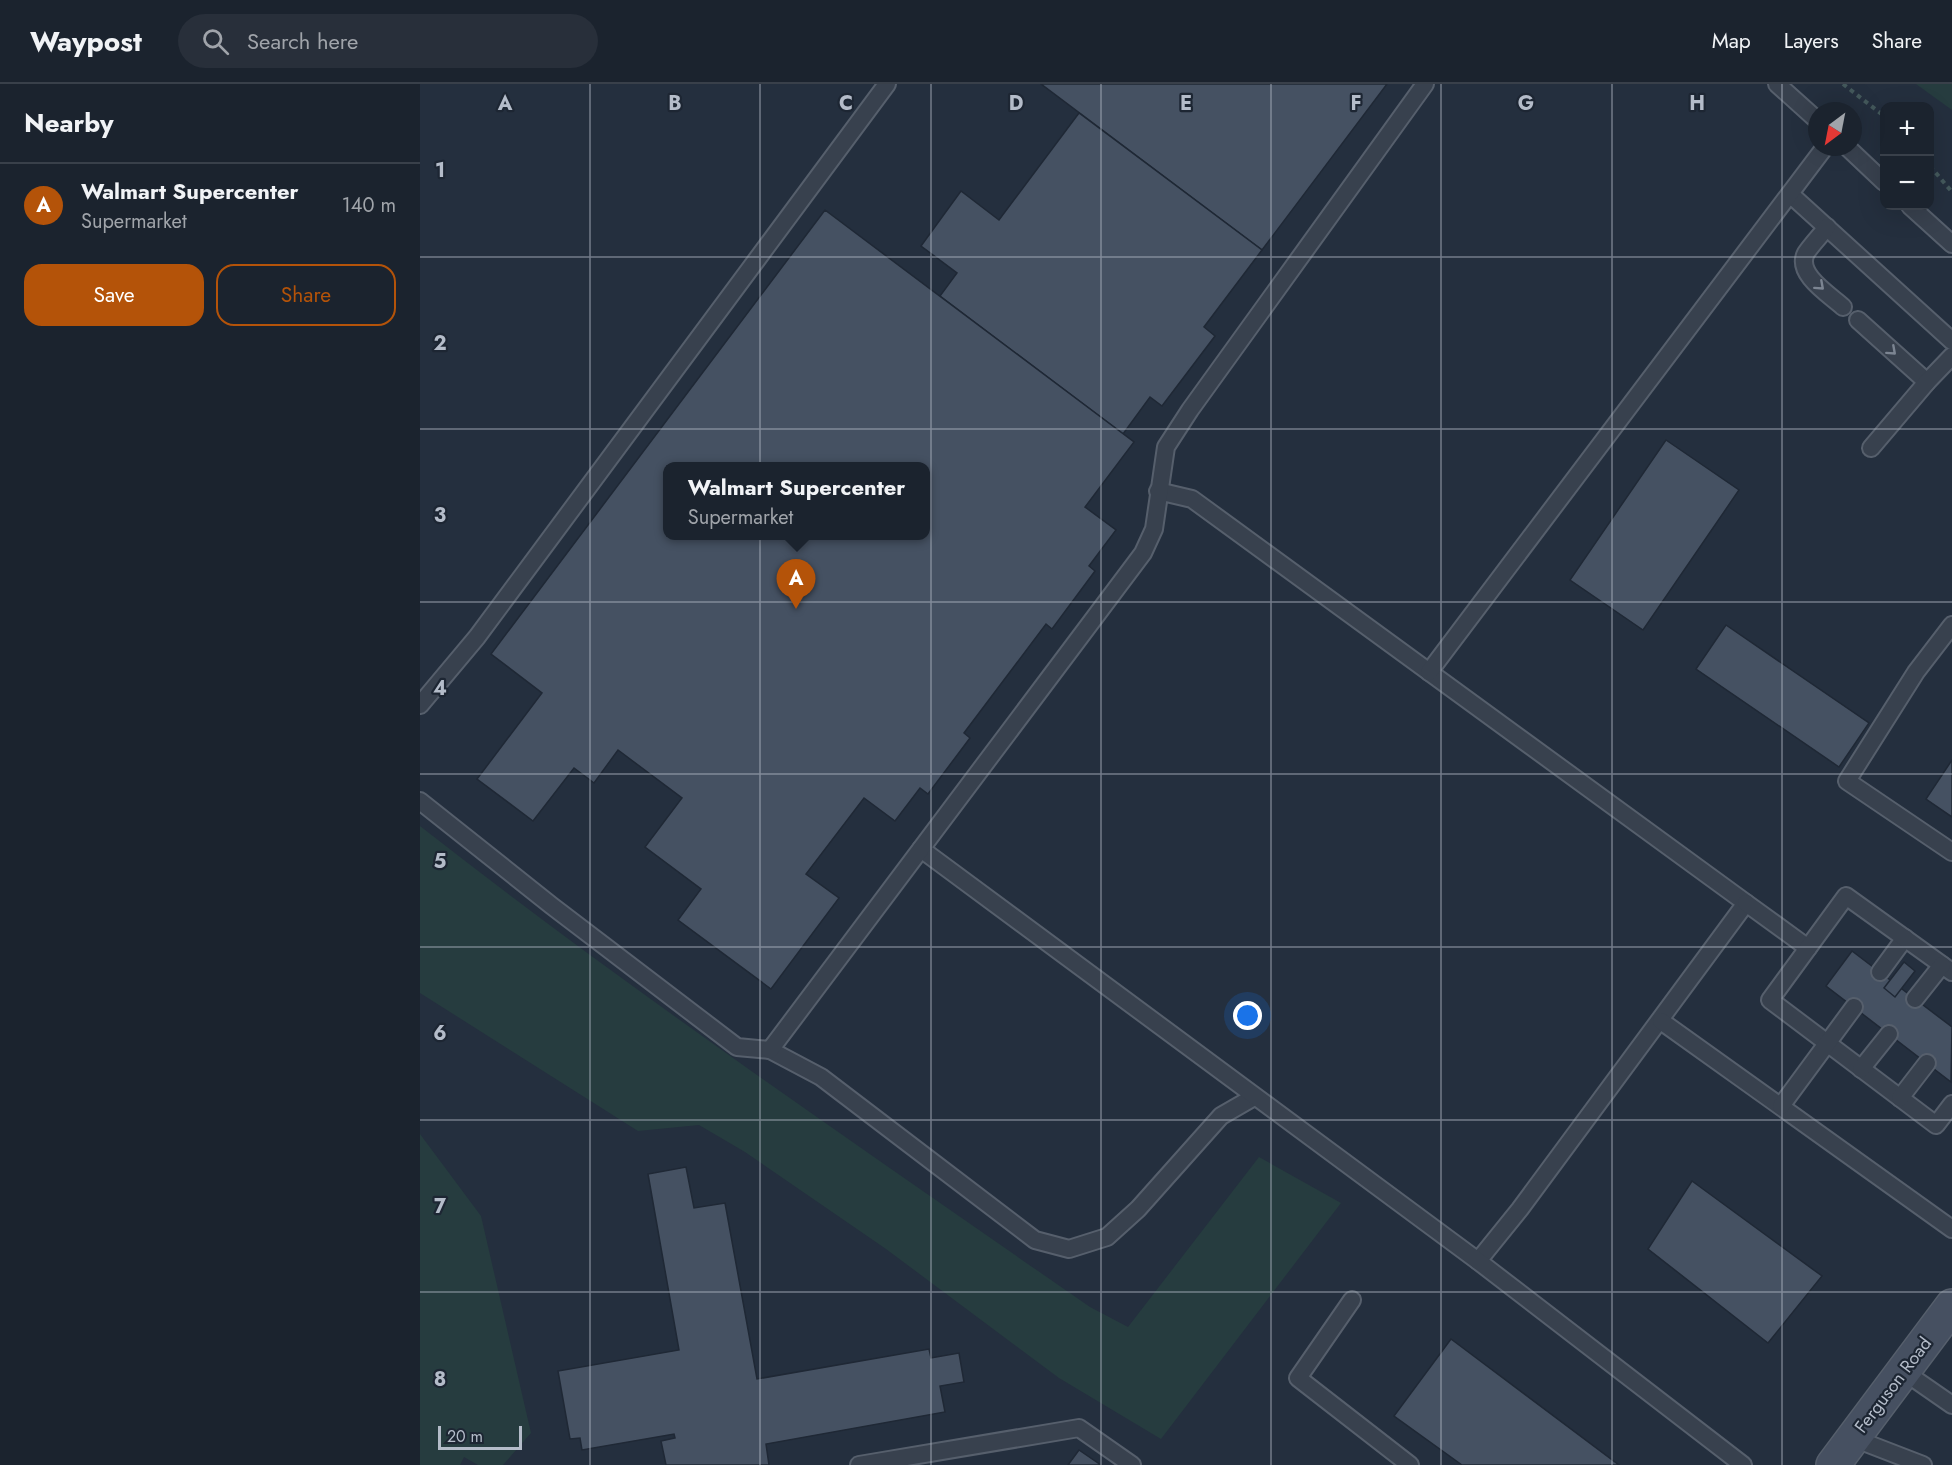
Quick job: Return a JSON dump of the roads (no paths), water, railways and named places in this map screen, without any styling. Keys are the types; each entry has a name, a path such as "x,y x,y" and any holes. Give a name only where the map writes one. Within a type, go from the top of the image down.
{"street":[{"name":"Ferguson Road","path":"1833,1465 1952,1306"}],"lane":[{"path":"420,705 477,637 887,84"},
{"path":"770,1050 1143,553 1154,529 1166,447 1425,84"},
{"path":"1777,84 1808,112"},
{"path":"1429,672 1818,156"},
{"path":"1857,156 1880,178"},
{"path":"1790,194 1952,341"},
{"path":"1914,210 1952,244"},
{"path":"1827,227 1805,254 1804,268 1810,278 1843,307"},
{"path":"1858,320 1927,382"},
{"path":"1871,448 1952,356"},
{"path":"1158,491 1192,499 1808,948"},
{"path":"1952,625 1916,672 1847,782 1952,852"},
{"path":"420,801 552,906 737,1047 770,1050 821,1077 1035,1240 1069,1249 1107,1237 1138,1209 1221,1116 1254,1097"},
{"path":"921,849 1478,1261 1743,1465"},
{"path":"1915,999 1947,969 1846,896 1770,1000 1936,1125 1952,1104"},
{"path":"1478,1261 1520,1209 1746,903"},
{"path":"1880,972 1905,938"},
{"path":"1781,1106 1854,1007"},
{"path":"1660,1021 1952,1229"},
{"path":"1861,1069 1889,1034"},
{"path":"1900,1098 1927,1064"},
{"path":"1352,1300 1298,1378 1410,1465"},
{"path":"1904,1371 1952,1406"},
{"path":"859,1465 1079,1428 1132,1465"},
{"path":"1853,1438 1923,1465"}],"place":[{"name":"Walmart Supercenter","path":"796,609"}]}
